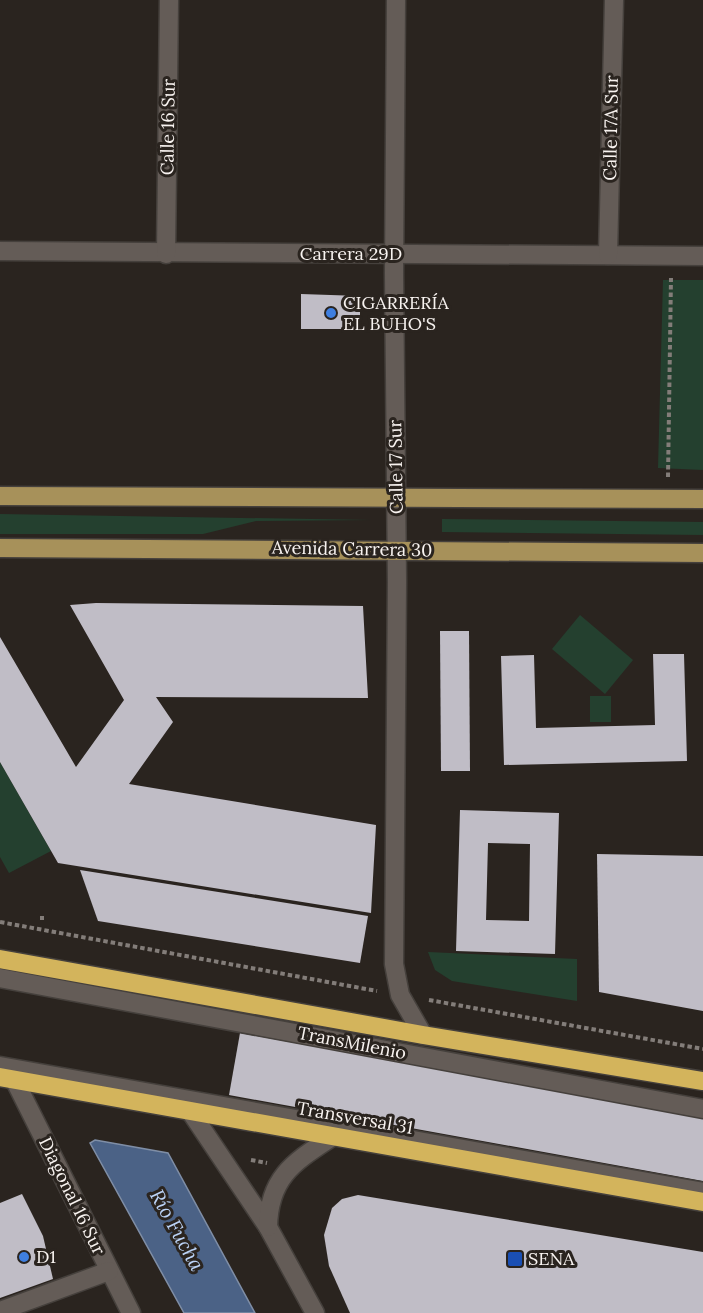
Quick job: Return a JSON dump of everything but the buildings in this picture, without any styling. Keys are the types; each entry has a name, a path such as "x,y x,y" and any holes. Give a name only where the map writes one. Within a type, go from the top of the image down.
{"highway":[{"path":"0,959 423,1035 703,1082"},
{"name":"Transversal 31","path":"7,1078 188,1108 703,1202"}],"main road":[{"path":"0,496 703,499"},
{"name":"Avenida Carrera 30","path":"0,548 703,552"}],"street":[{"name":"Calle 16 Sur","path":"166,254 169,0"},
{"name":"Calle 17 Sur","path":"396,0 394,254 397,550 394,944 396,980 400,994 423,1035"},
{"name":"Calle 17A Sur","path":"608,255 614,0"},
{"name":"Carrera 29D","path":"0,251 166,254 703,256"},
{"name":"TransMilenio","path":"0,978 703,1109"},
{"path":"0,1066 703,1192"},
{"name":"Diagonal 16 Sur","path":"7,1078 131,1313"},
{"path":"188,1108 268,1227 315,1313"},
{"path":"268,1227 268,1208 285,1172 335,1135"},
{"path":"0,1311 109,1271"}],"path":[{"path":"668,481 671,275"},
{"path":"0,922 703,1049"},
{"path":"242,1158 276,1165"}],"green space":[{"path":"663,280 703,280 703,470 658,468"},
{"path":"0,514 371,520 256,521 203,534 0,534"},
{"path":"442,519 703,522 703,535 442,532"},
{"path":"580,615 633,660 605,694 552,649"},
{"path":"590,696 611,696 611,722 590,722"},
{"path":"0,762 51,851 9,873 0,857"},
{"path":"428,952 577,959 577,1001 452,981 435,970"}],"water":[{"name":"Río Fucha","path":"95,1140 168,1153 255,1313 184,1313 90,1143"}],"place":[{"name":"CIGARRERÍA EL BUHO'S","path":"331,313"},
{"name":"D1","path":"24,1257"},
{"name":"SENA","path":"515,1259"}]}
